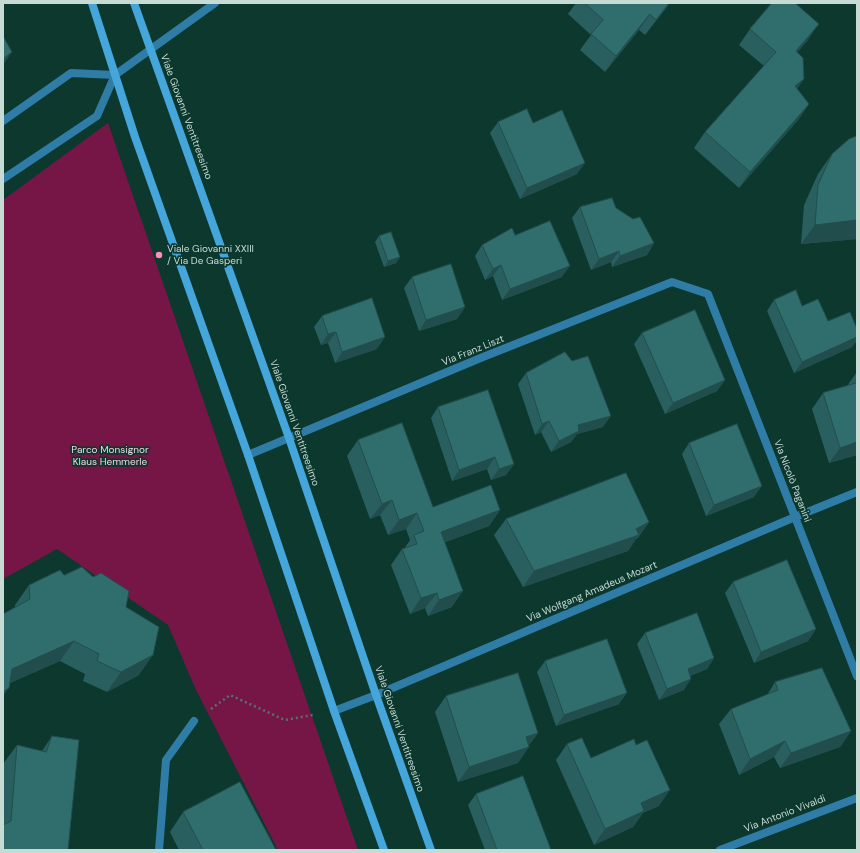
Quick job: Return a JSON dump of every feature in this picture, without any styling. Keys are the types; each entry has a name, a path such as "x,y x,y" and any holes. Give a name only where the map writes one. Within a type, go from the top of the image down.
{"main road":[{"path":"92,3 135,137 248,455 334,711 384,850"},
{"name":"Viale Giovanni Ventitreesimo","path":"134,3 289,438 376,695 431,850"}],"street":[{"path":"3,179 96,116 115,75 215,3"},
{"path":"3,121 71,73 115,75"},
{"name":"Via Franz Liszt","path":"248,455 484,357 672,282 708,294"},
{"name":"Via Nicolò Paganini","path":"708,294 857,676"},
{"name":"Via Wolfgang Amadeus Mozart","path":"334,711 376,695 857,492"},
{"path":"160,850 166,760 194,721"},
{"name":"Via Antonio Vivaldi","path":"720,850 857,798"}],"path":[{"path":"194,721 230,695 285,720 334,711"}],"green space":[{"name":"Parco Monsignor Klaus Hemmerle","path":"108,123 358,850 278,850 196,690 168,625 57,549 3,579 3,200"}],"building":[{"path":"585,3 669,3 656,20 650,14 616,56 591,34 603,20"},
{"path":"772,3 795,3 819,24 796,51 803,58 804,79 795,86 809,104 750,172 705,132 776,52 750,29"},
{"path":"3,36 12,52 3,59"},
{"path":"527,109 533,123 562,110 585,163 527,188 498,122"},
{"path":"857,136 857,220 815,225 818,185 832,154 849,139"},
{"path":"612,198 616,208 633,219 640,217 654,243 620,256 619,251 599,259 580,207"},
{"path":"550,221 570,266 510,289 501,265 493,269 482,245 512,228 515,235"},
{"path":"391,232 400,257 388,261 379,236"},
{"path":"451,264 465,307 426,320 412,277"},
{"path":"796,290 802,306 818,299 828,321 850,312 857,329 857,337 802,362 774,300"},
{"path":"372,298 385,337 342,352 336,332 328,334 322,316"},
{"path":"695,310 725,380 673,403 642,333"},
{"path":"565,352 572,361 588,356 611,416 578,425 579,431 559,441 549,421 542,424 526,373"},
{"path":"857,383 857,442 840,448 823,393"},
{"path":"488,390 514,464 499,469 495,457 459,470 438,407"},
{"path":"402,423 433,507 491,485 500,510 441,532 463,591 439,600 437,593 421,598 402,549 417,544 414,535 424,531 417,513 399,520 392,500 382,504 358,440"},
{"path":"737,424 762,486 714,505 689,443"},
{"path":"626,473 649,522 636,529 639,535 534,571 506,519"},
{"path":"787,560 816,629 761,652 733,582"},
{"path":"82,567 93,577 101,573 129,591 126,607 159,627 153,655 121,672 97,661 99,654 74,641 12,669 9,688 3,692 3,614 30,599 29,585 60,570 64,575"},
{"path":"697,613 714,658 688,669 691,679 667,689 645,633"},
{"path":"607,639 627,693 564,715 545,661"},
{"path":"822,668 851,731 791,753 785,741 750,759 731,709 778,690 775,682"},
{"path":"518,673 538,733 526,737 529,747 469,767 446,696"},
{"path":"52,736 79,740 68,850 3,850 3,825 11,821 17,745 46,752"},
{"path":"582,738 591,758 634,739 636,745 647,740 670,790 641,803 644,811 605,829 567,744"},
{"path":"523,776 551,850 497,850 476,794"},
{"path":"240,782 276,850 203,850 183,812"}],"place":[{"name":"Viale Giovanni XXIII / Via De Gasperi","path":"159,255"}]}
